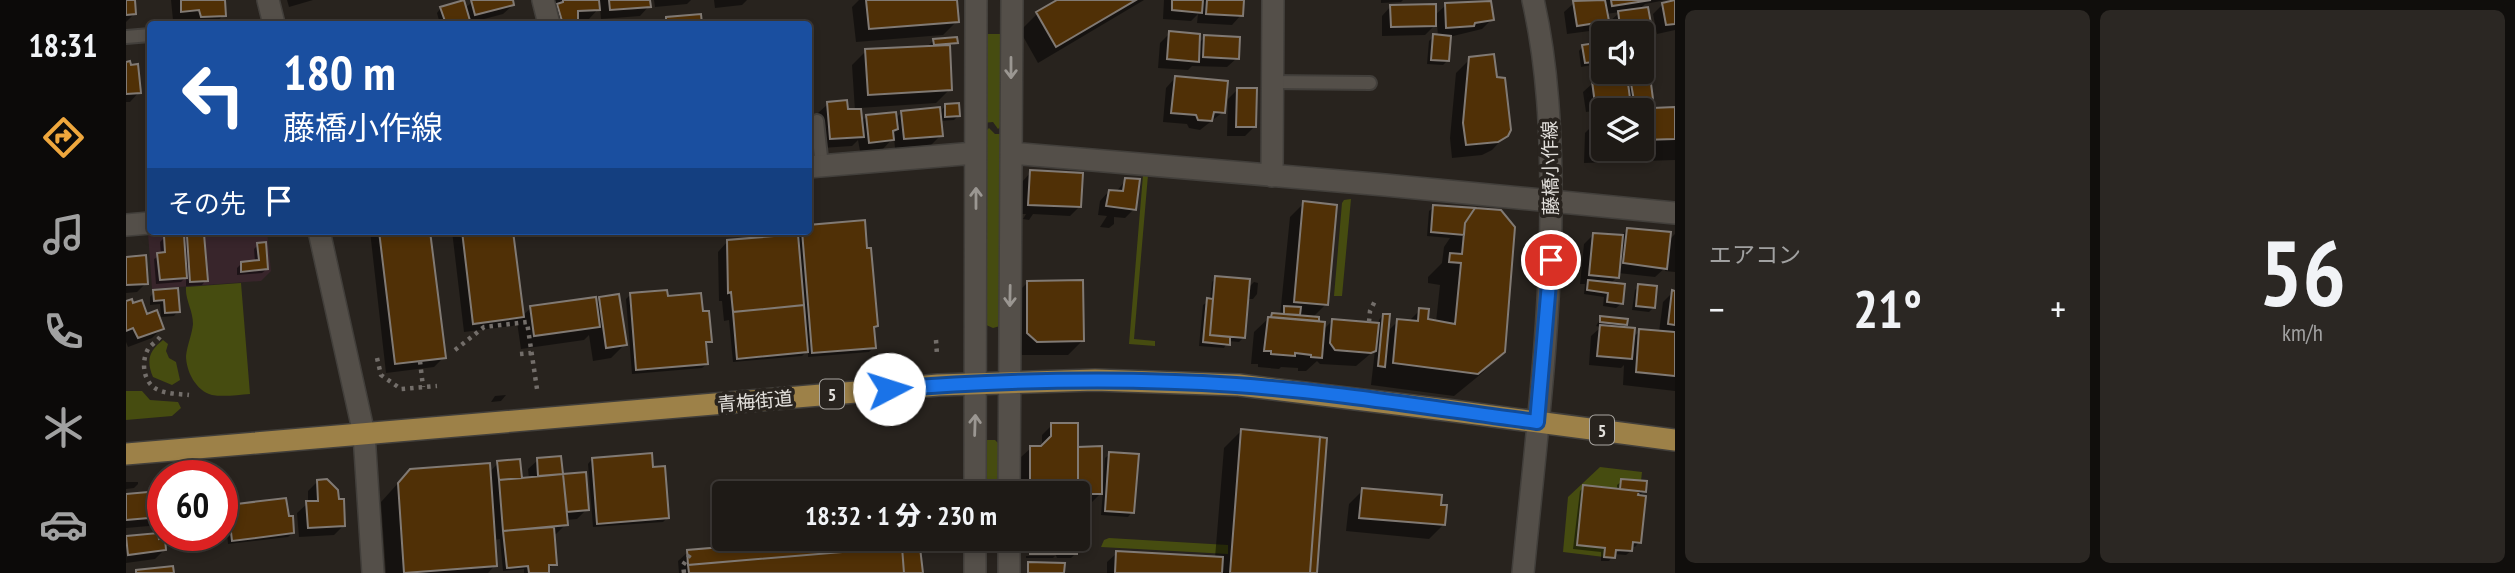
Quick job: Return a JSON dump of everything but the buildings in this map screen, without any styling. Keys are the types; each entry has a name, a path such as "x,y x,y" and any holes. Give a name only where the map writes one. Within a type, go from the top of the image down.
{"main road":[{"name":"青梅街道","path":"126,454 976,384 1095,380 1239,385 1675,440"}],"street":[{"path":"268,0 273,21"},
{"path":"543,0 548,21"},
{"path":"975,481 976,0"},
{"path":"1009,481 1012,0"},
{"path":"1272,176 1273,0"},
{"name":"藤橋小作線","path":"1523,573 1549,305 1551,201 1548,103 1533,0"},
{"path":"815,166 975,153"},
{"path":"1011,153 1675,213"},
{"path":"126,225 147,223"},
{"path":"320,235 364,433 373,573"},
{"path":"975,551 975,573"},
{"path":"1009,551 1009,573"}],"lane":[{"path":"126,37 147,35"},
{"path":"1272,82 1370,83"},
{"path":"815,166 817,121"}],"path":[{"path":"1369,323 1370,311 1375,301"},
{"path":"455,350 484,327 500,323 527,322 537,389"},
{"path":"160,337 149,348 144,368 146,379 154,388 163,392 189,395"},
{"path":"936,340 937,355"},
{"path":"520,354 531,353"},
{"path":"377,358 381,375 401,389 437,386"},
{"path":"420,361 423,387"},
{"path":"684,573 683,565 691,553"}],"shaded area":[{"path":"148,235 267,235 271,271 261,281 152,289"}],"green space":[{"path":"984,34 1004,34 1004,123 998,129 993,122 983,123"},
{"path":"989,128 995,134 1004,134 1000,326 993,328 984,324 983,134"},
{"path":"1143,175 1148,175 1134,339 1155,341 1155,346 1129,344"},
{"path":"1351,199 1342,296 1334,296 1342,203"},
{"path":"241,283 250,394 212,395 197,385 188,368 186,356 193,324 186,287"},
{"path":"163,340 168,344 166,351 169,358 176,362 180,380 172,385 153,377 149,361 152,352"},
{"path":"126,391 142,391 150,400 178,402 181,408 172,416 126,420"},
{"path":"987,440 995,440 1000,445 1001,481 982,481 984,443"},
{"path":"1600,467 1642,472 1641,481 1621,479 1620,489 1583,485 1577,545 1605,548 1604,557 1563,552 1568,497"},
{"path":"1109,538 1228,545 1228,554 1101,547 1104,540"}],"route":[{"path":"889,389 1046,381 1181,382 1239,385 1537,422 1551,260"}]}
